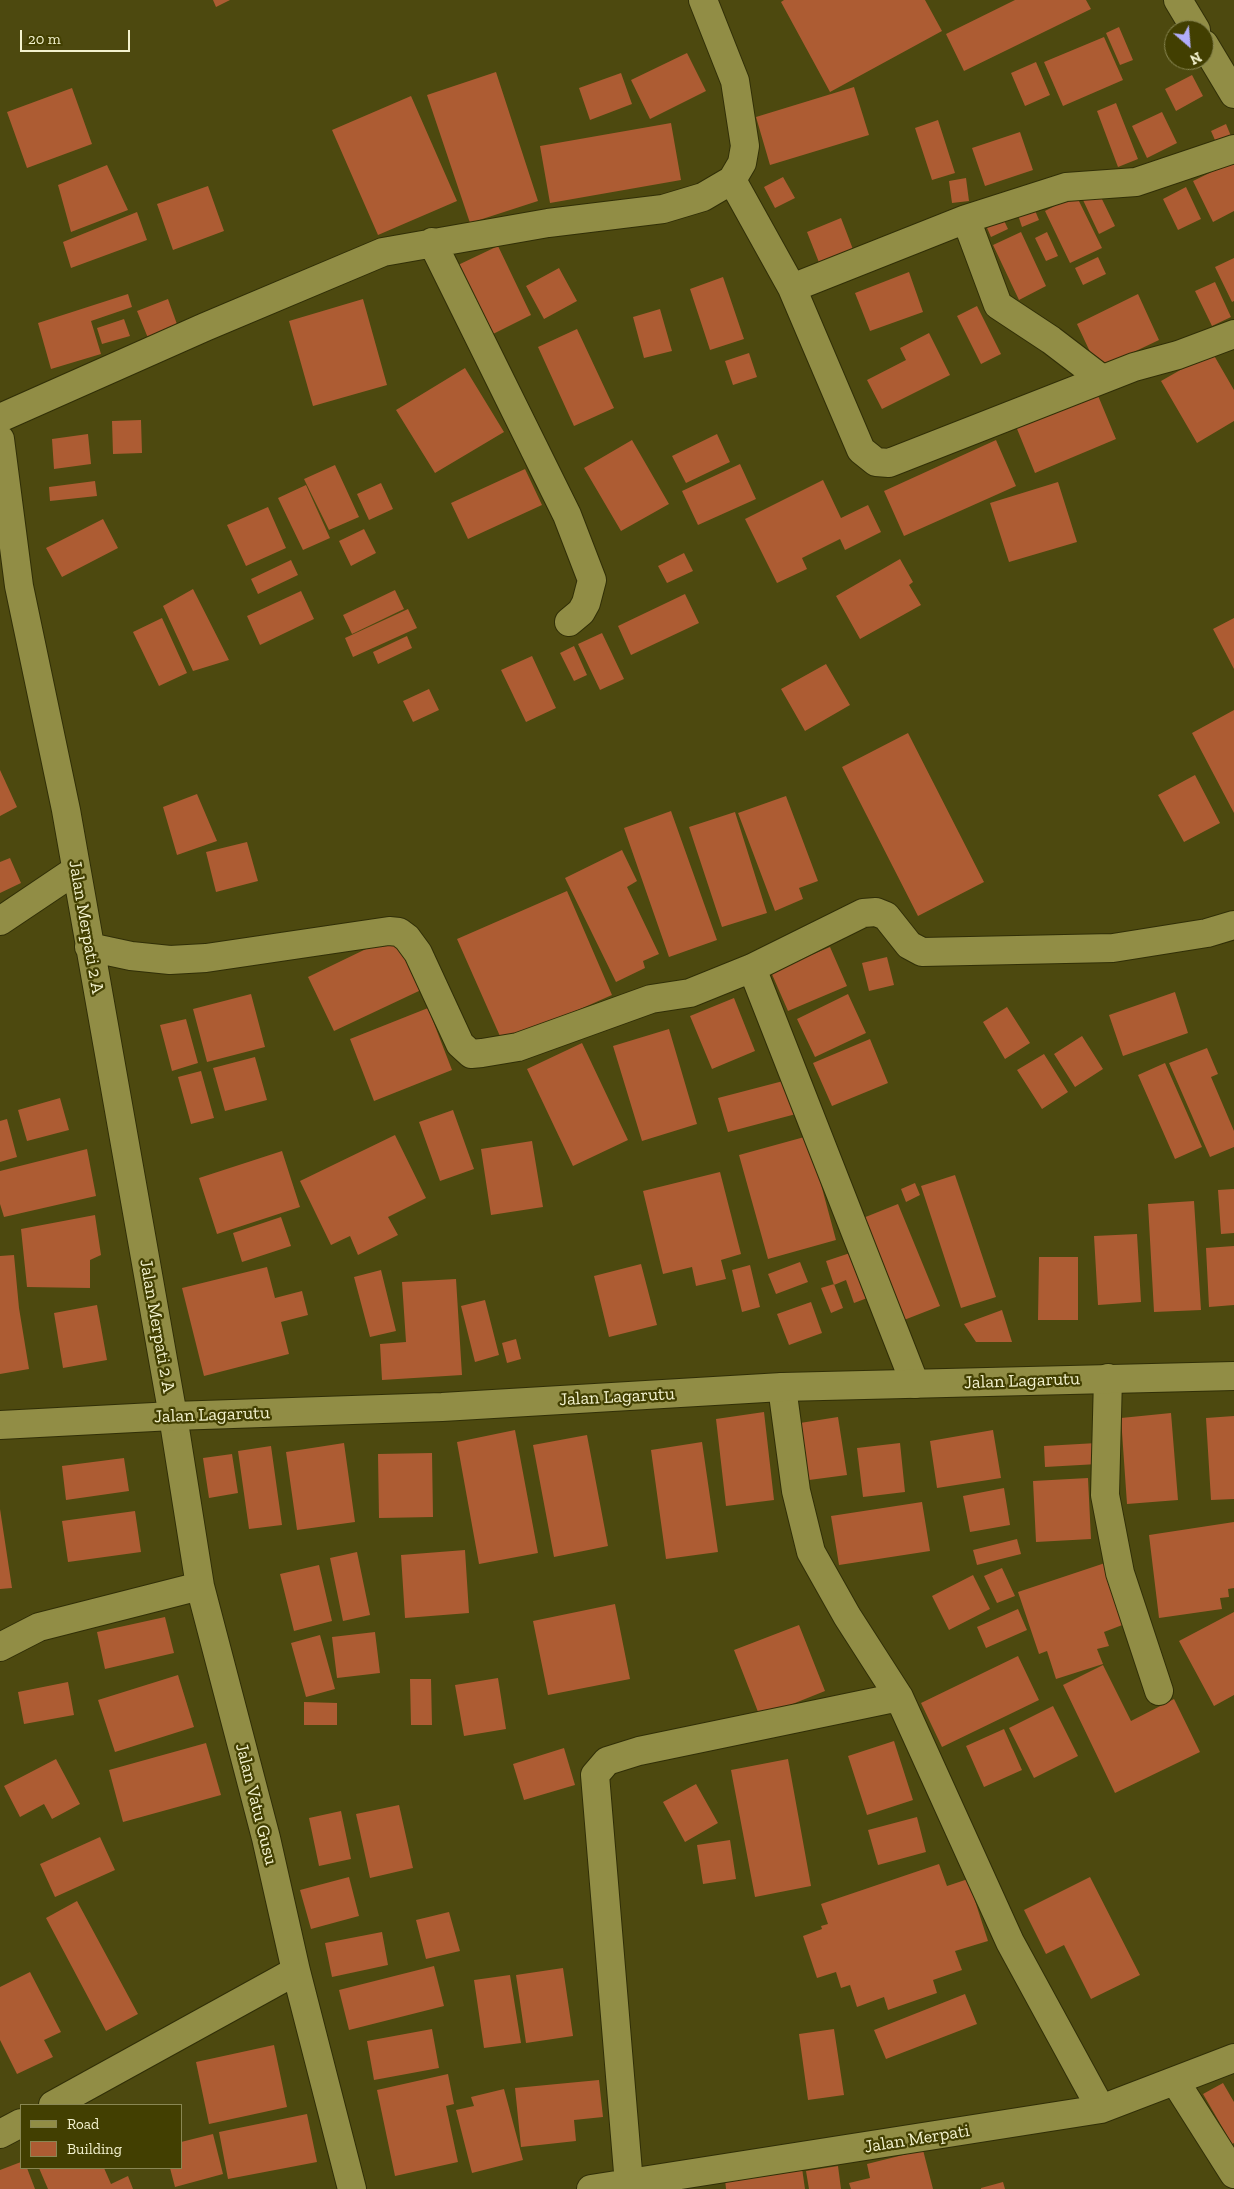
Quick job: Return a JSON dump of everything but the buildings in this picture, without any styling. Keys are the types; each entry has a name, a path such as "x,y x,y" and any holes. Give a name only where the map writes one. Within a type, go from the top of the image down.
{"street":[{"path":"0,418 206,327 383,252 548,223 663,209 703,197 732,180 742,163 745,146 735,81 703,0"},
{"path":"1178,0 1190,20"},
{"path":"1214,61 1234,94"},
{"path":"792,288 966,219 1066,187 1084,184 1122,185 1136,182 1234,149"},
{"path":"732,180 792,288 861,450 876,462 889,463 1134,367 1178,356 1234,334"},
{"path":"966,219 998,305 1051,340 1102,379"},
{"path":"432,242 567,515 592,580 586,603 580,612 569,622"},
{"name":"Jalan Merpati 2 A","path":"0,439 10,591 76,870 173,1416"},
{"path":"0,921 76,870"},
{"path":"90,947 131,956 170,960 206,958 389,931 399,932 407,938 418,953 460,1044 471,1054 494,1053 518,1047 651,999 690,993 752,968 863,913 876,912 886,916 910,945 922,952 1113,948 1207,933 1234,925"},
{"path":"752,968 915,1384"},
{"name":"Jalan Lagarutu","path":"0,1425 173,1416 442,1408 782,1387 1234,1376"},
{"path":"1108,1378 1105,1495 1120,1574 1159,1691"},
{"path":"782,1387 796,1491 811,1552 847,1616 899,1696 1010,1942 1101,2109"},
{"name":"Jalan Vatu Gusu","path":"173,1416 200,1586 266,1838 296,1971 352,2189"},
{"path":"0,1647 39,1627 200,1586"},
{"path":"629,2184 595,1774 607,1761 639,1751 899,1696"},
{"path":"55,2104 296,1971"},
{"name":"Jalan Merpati","path":"591,2189 1101,2109 1234,2058"},
{"path":"1175,2081 1234,2174"},
{"path":"0,2134 20,2124"}]}
